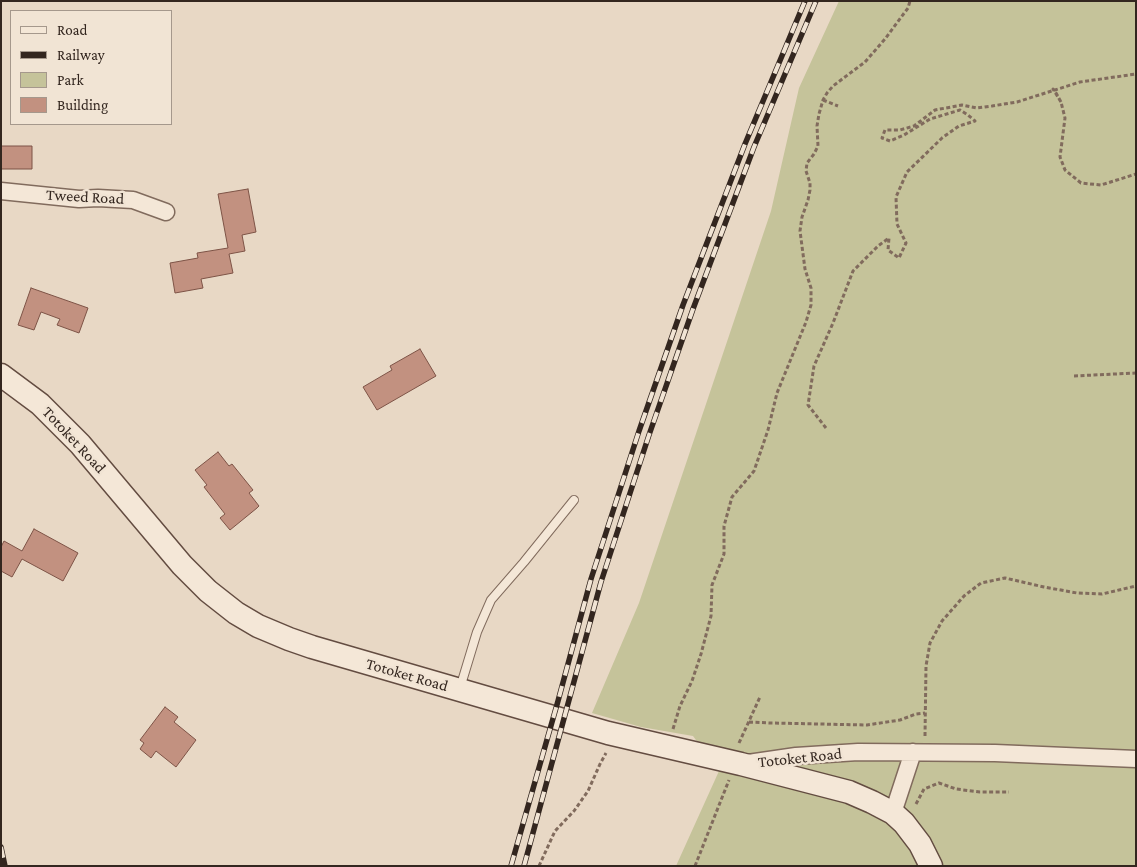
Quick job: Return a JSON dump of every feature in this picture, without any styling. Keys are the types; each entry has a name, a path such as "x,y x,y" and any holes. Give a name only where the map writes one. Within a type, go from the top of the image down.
{"main road":[{"name":"Totoket Road","path":"1,375 40,404 80,444 182,565 208,591 236,613 258,626 289,639 459,690 617,735 741,764"},
{"path":"741,764 849,792 872,802 900,820 920,844 931,866"}],"street":[{"name":"Tweed Road","path":"1,191 79,200 98,198 133,200 166,212"},
{"name":"Totoket Road","path":"741,764 796,756 919,747 996,753 1136,759"},
{"path":"900,820 919,747"}],"lane":[{"path":"459,690 477,632 491,600 574,500"}],"path":[{"path":"667,747 680,706 692,681 711,616 712,585 724,554 724,526 732,497 754,471 768,430 777,393 811,305 811,288 805,269 800,231 810,190 806,172 807,162 818,146 819,114 823,100 833,86 865,62 908,8 910,1"},
{"path":"826,428 808,405 814,366 853,271 878,246 889,238 888,250 899,258 906,243 897,224 896,197 907,172 942,138 959,126 975,121 960,110 930,119 890,141 882,138 885,130 900,130 914,126 936,110 962,106 976,108 1017,102 1080,82 1136,74"},
{"path":"1053,90 1061,102 1065,118 1060,157 1065,170 1081,183 1101,185 1136,174"},
{"path":"823,100 838,106"},
{"path":"1074,376 1136,373"},
{"path":"919,747 925,713 926,666 930,643 942,621 964,596 981,583 1005,578 1077,592 1102,594 1136,586"},
{"path":"749,722 867,724 900,720 925,713"},
{"path":"538,866 554,831 574,811 588,791 600,764 617,735"},
{"path":"900,820 913,811 924,789 939,783 956,789 980,792 1009,792"}],"green space":[{"path":"839,1 1136,1 1136,866 676,866 719,771 693,736 641,727 592,713 639,603 771,211 799,88"}],"building":[{"path":"1,146 32,146 32,169 1,169"},
{"path":"248,189 256,232 242,235 245,251 229,254 233,273 201,279 203,288 175,293 170,263 198,258 197,253 228,248 218,194"},
{"path":"31,288 88,308 79,333 57,325 60,319 41,312 34,330 18,325"},
{"path":"420,349 436,376 377,410 363,387 392,370 390,366"},
{"path":"218,452 229,466 232,464 253,490 249,493 259,506 230,530 220,518 225,514 204,487 207,485 195,470"},
{"path":"34,529 78,553 63,581 22,559 12,577 1,571 1,547 4,541 22,551"},
{"path":"165,707 178,717 174,722 196,740 176,767 156,751 151,758 140,749 144,743 140,740"}],"railway":[{"path":"511,866 591,579 639,431 683,305 745,144 805,1"},
{"path":"524,866 601,582 649,435 693,309 754,147 816,1"},
{"path":"1,847 5,866"}]}
